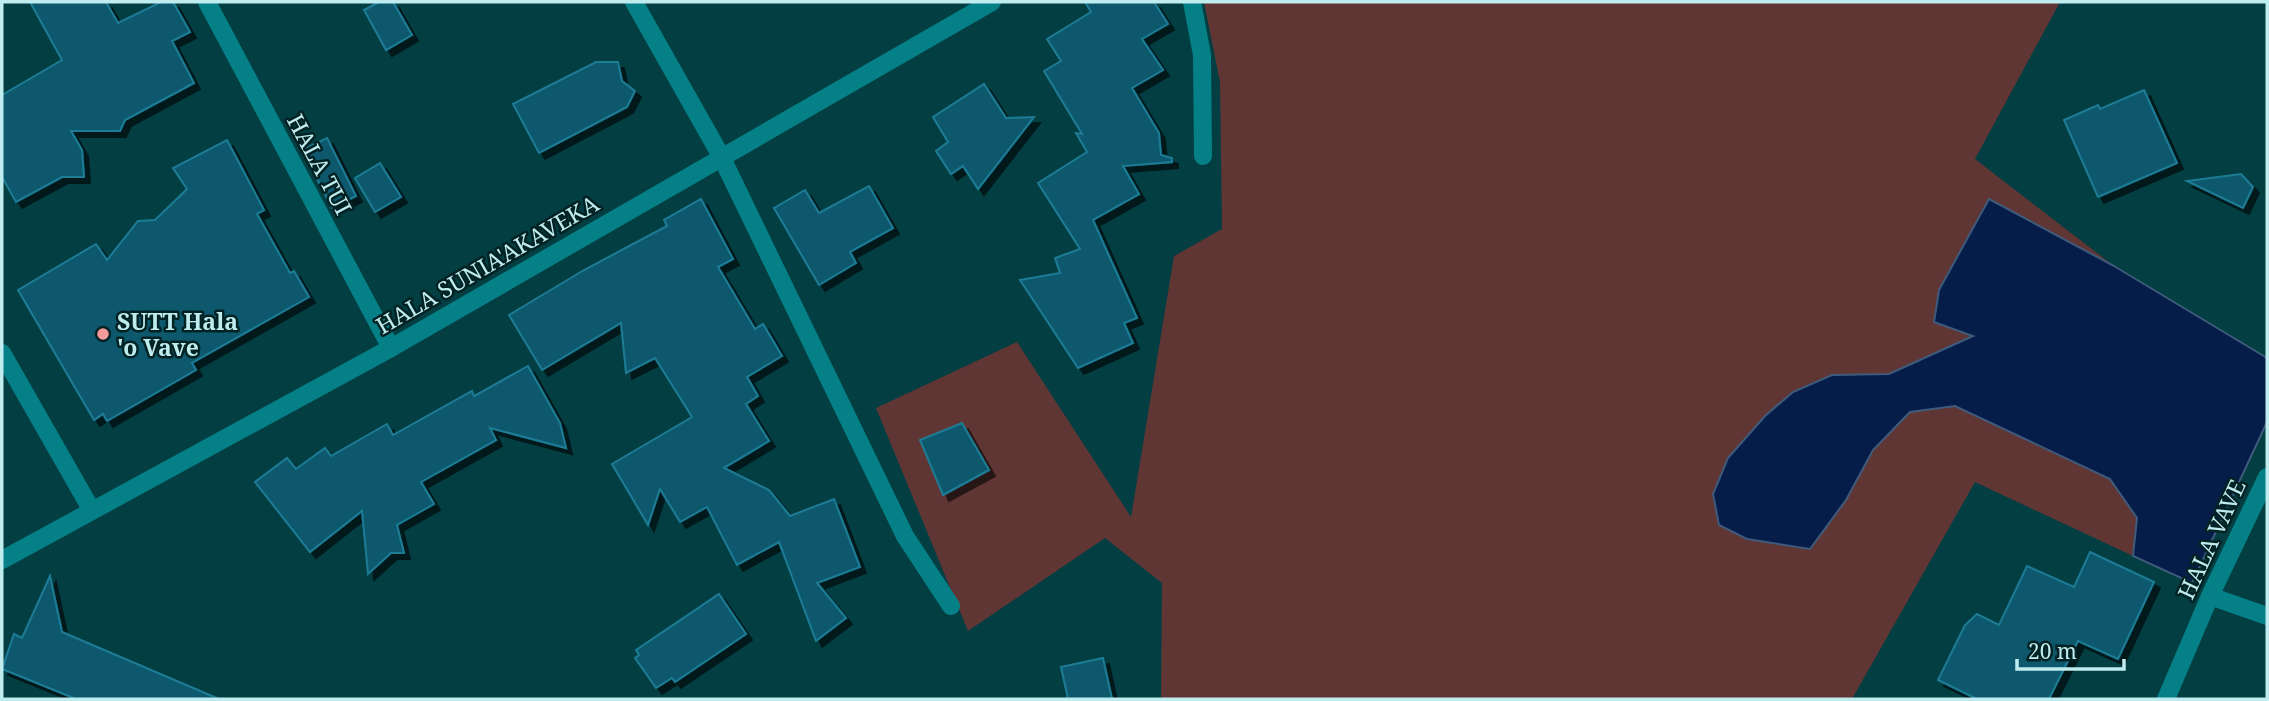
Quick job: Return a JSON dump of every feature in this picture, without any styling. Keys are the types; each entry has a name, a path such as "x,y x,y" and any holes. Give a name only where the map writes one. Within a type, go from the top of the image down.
{"street":[{"name":"HALA TUI","path":"207,2 391,348"},
{"path":"634,2 721,156 905,536 951,606"},
{"name":"HALA SUNIA'AKAVEKA","path":"2,560 391,348 992,2"},
{"path":"1192,2 1202,55 1203,156"},
{"path":"2,352 92,509"},
{"name":"HALA VAVE","path":"2166,699 2210,596 2267,477"},
{"path":"2210,596 2267,616"}],"shaded area":[{"path":"1204,2 2060,2 1975,159 2114,266 1989,199 1939,290 1934,322 1974,335 1889,374 1832,375 1765,416 1728,458 1713,494 1747,539 1810,549 1846,500 1873,450 1910,412 1956,406 2111,479 2137,518 2133,556 1975,482 1852,699 1161,699 1162,583 1105,538 968,631 876,408 1017,342 1131,517 1174,256 1222,229 1220,82"}],"water":[{"path":"1989,199 2114,266 2267,358 2267,422 2192,583 2133,556 2137,518 2110,479 1955,406 1910,412 1873,450 1846,500 1810,549 1747,539 1719,525 1713,494 1728,458 1765,416 1793,392 1832,375 1889,374 1973,336 1934,322 1939,290"}],"building":[{"path":"30,2 106,2 118,23 161,2 173,2 190,32 172,41 194,83 125,120 120,131 71,131 82,150 84,177 62,177 16,202 2,177 2,95 62,60"},
{"path":"379,2 393,2 412,35 386,50 364,10"},
{"path":"1085,2 1154,2 1168,24 1142,39 1163,70 1132,88 1159,133 1161,155 1172,158 1172,162 1123,166 1139,194 1093,220 1137,318 1124,323 1133,343 1078,368 1020,280 1060,273 1055,258 1080,249 1038,183 1087,152 1076,133 1082,134 1044,71 1061,61 1047,39 1091,12"},
{"path":"596,62 618,62 622,81 635,91 627,107 539,153 513,104"},
{"path":"984,84 1006,118 1034,117 978,189 963,166 951,174 936,151 948,142 933,117"},
{"path":"2144,90 2177,163 2098,197 2064,120 2098,105 2100,109"},
{"path":"327,138 356,196 332,208 302,150"},
{"path":"227,140 264,210 257,214 290,273 294,271 309,297 192,363 196,370 107,421 103,414 94,420 18,290 96,244 107,260 138,221 155,220 187,189 173,168"},
{"path":"380,163 401,197 375,212 355,178"},
{"path":"2241,174 2253,187 2243,208 2187,181"},
{"path":"869,186 893,228 850,252 856,263 819,285 774,208 805,190 819,213"},
{"path":"701,199 733,259 718,267 755,329 763,324 782,356 747,377 758,396 746,404 769,441 724,468 769,490 790,516 834,499 860,567 817,583 846,618 816,641 779,542 737,565 707,507 680,522 660,489 648,525 612,464 692,417 655,358 626,373 621,323 542,370 509,315 584,270 667,226 664,220"},
{"path":"528,366 560,423 566,448 490,428 496,440 421,482 434,504 397,525 404,553 391,553 368,574 362,511 310,552 255,482 287,458 296,469 325,448 331,456 387,424 393,435 472,391 474,396"},
{"path":"962,423 989,470 943,495 920,440"},
{"path":"2090,552 2154,582 2118,659 2078,641 2049,699 1977,699 1938,680 1965,625 1977,614 1999,625 2027,566 2074,587"},
{"path":"50,576 62,632 219,699 76,699 2,669 14,634 22,638"},
{"path":"719,594 746,634 675,682 672,678 656,688 635,658 639,655 636,650"},
{"path":"1103,658 1112,699 1068,699 1061,667"}],"place":[{"name":"SUTT Hala 'o Vave","path":"103,334"}]}
